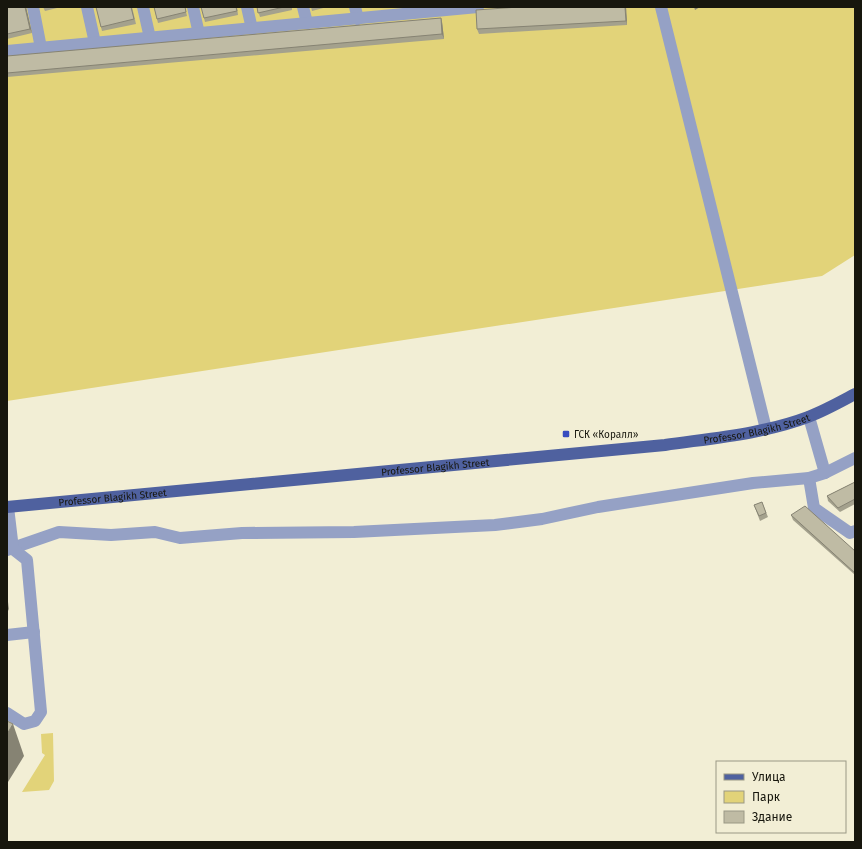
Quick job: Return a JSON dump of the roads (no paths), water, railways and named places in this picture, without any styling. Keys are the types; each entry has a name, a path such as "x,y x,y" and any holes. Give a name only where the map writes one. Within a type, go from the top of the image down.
{"main road":[{"name":"Professor Blagikh Street","path":"7,507 659,446 766,429 809,417 855,394"}],"lane":[{"path":"33,7 41,48"},
{"path":"87,7 95,43"},
{"path":"143,7 150,38"},
{"path":"193,7 199,34"},
{"path":"247,7 252,28"},
{"path":"303,7 307,23"},
{"path":"7,52 307,23 356,13 478,7"},
{"path":"661,7 766,429"},
{"path":"809,417 825,473"},
{"path":"10,549 59,532 111,535 155,532 180,538 242,534 354,532 495,525 542,519 598,507 739,485 809,478 825,473 855,458"},
{"path":"809,478 814,508 853,534"},
{"path":"7,507 10,549"},
{"path":"7,713 24,724 35,721 41,712 27,560 10,549"},
{"path":"7,635 34,632"}],"place":[{"name":"ГСК «Коралл»","path":"566,434"}]}
